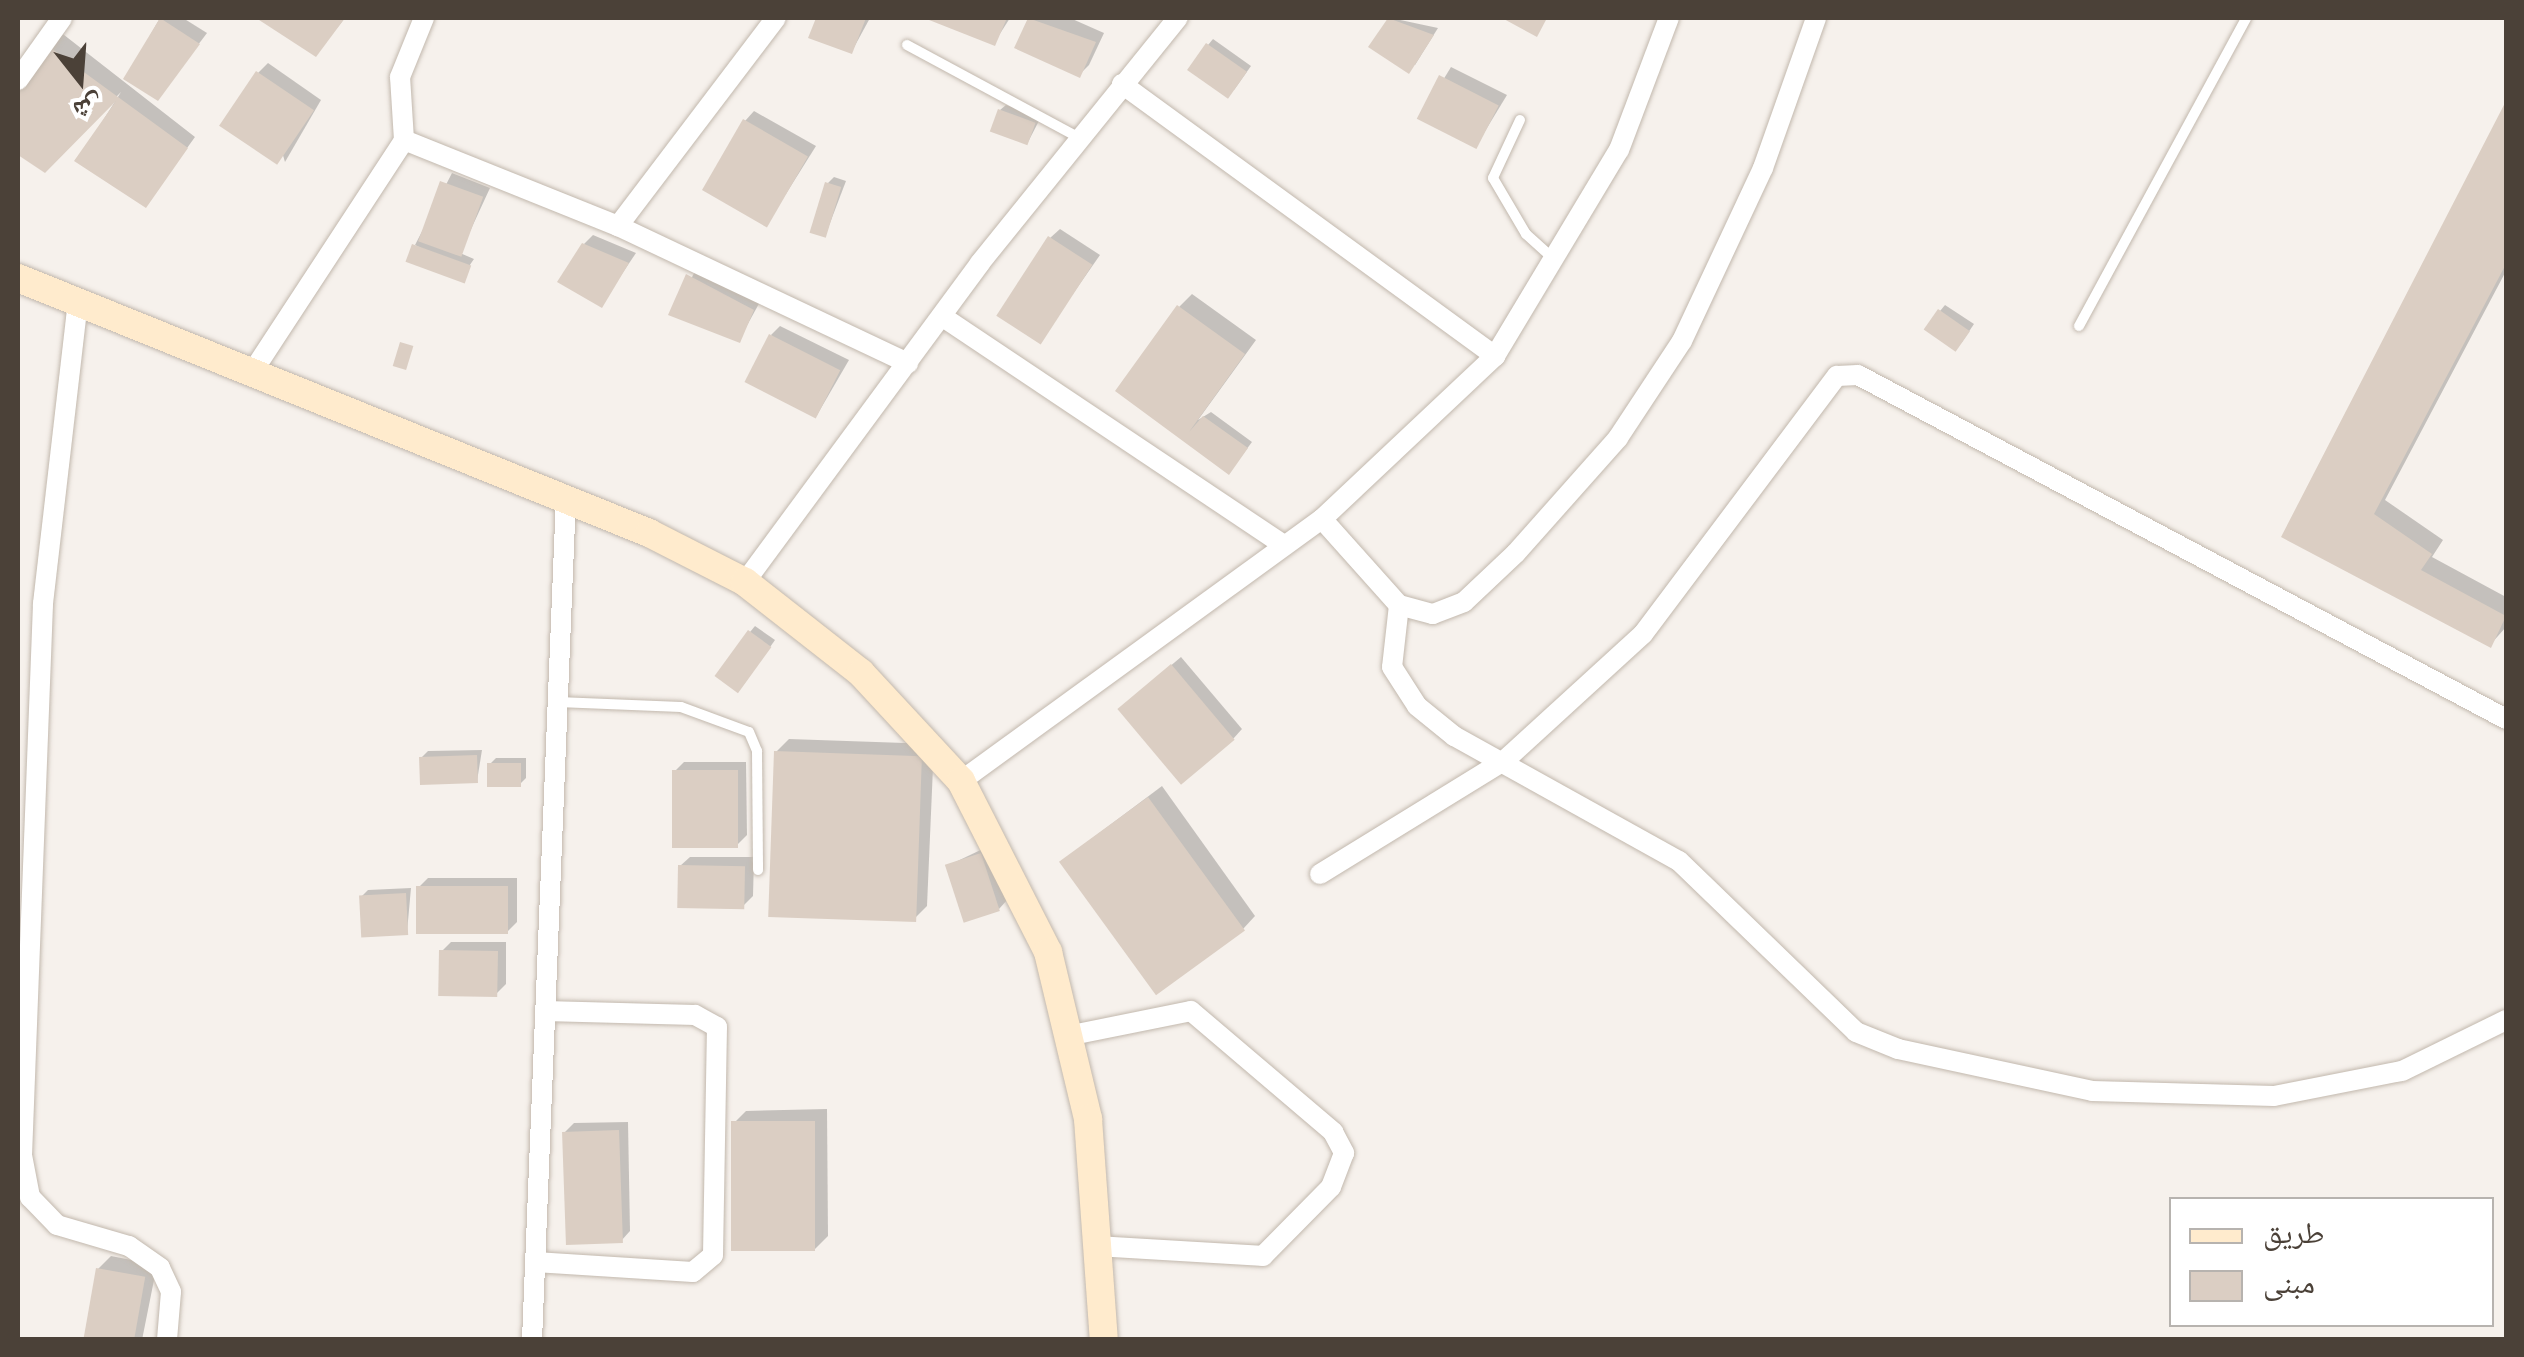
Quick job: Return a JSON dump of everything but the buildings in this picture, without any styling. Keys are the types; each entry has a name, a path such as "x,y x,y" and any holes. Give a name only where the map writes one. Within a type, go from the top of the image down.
{"street":[{"path":"18,80 62,18"},
{"path":"255,368 404,140 400,77 424,18"},
{"path":"618,226 776,18"},
{"path":"746,582 908,362 1122,84 1178,18"},
{"path":"962,781 1322,519 1495,356 1558,263 1619,150 1669,18"},
{"path":"1322,519 1400,605 1433,614 1464,602 1618,438 1720,266 1816,18"},
{"path":"1122,84 1495,356"},
{"path":"404,140 618,226 908,362"},
{"path":"18,278 255,368 566,498 746,582 861,673 962,781 1030,909 1072,1035 1104,1340"},
{"path":"78,301 43,604 22,1155 30,1197 56,1225 129,1246 160,1268 171,1292 167,1340"},
{"path":"943,317 1284,545"},
{"path":"1320,874 1504,761 1642,634 1837,376 1858,375 2506,719"},
{"path":"532,1340 566,498"},
{"path":"1400,605 1390,652 1398,684 1442,728 1700,877 1856,1032 1960,1065 2092,1091 2274,1096 2402,1071 2506,1020"},
{"path":"535,1262 693,1272 713,1255 717,1027 696,1015 546,1011"},
{"path":"1072,1035 1192,1011 1334,1132 1344,1153 1331,1186 1263,1256 1097,1246"}],"lane":[{"path":"2079,326 2246,18"},
{"path":"907,45 1080,138"},
{"path":"1520,120 1494,178 1526,234 1558,263"},
{"path":"558,702 681,707 749,732 758,751 758,870"}]}
